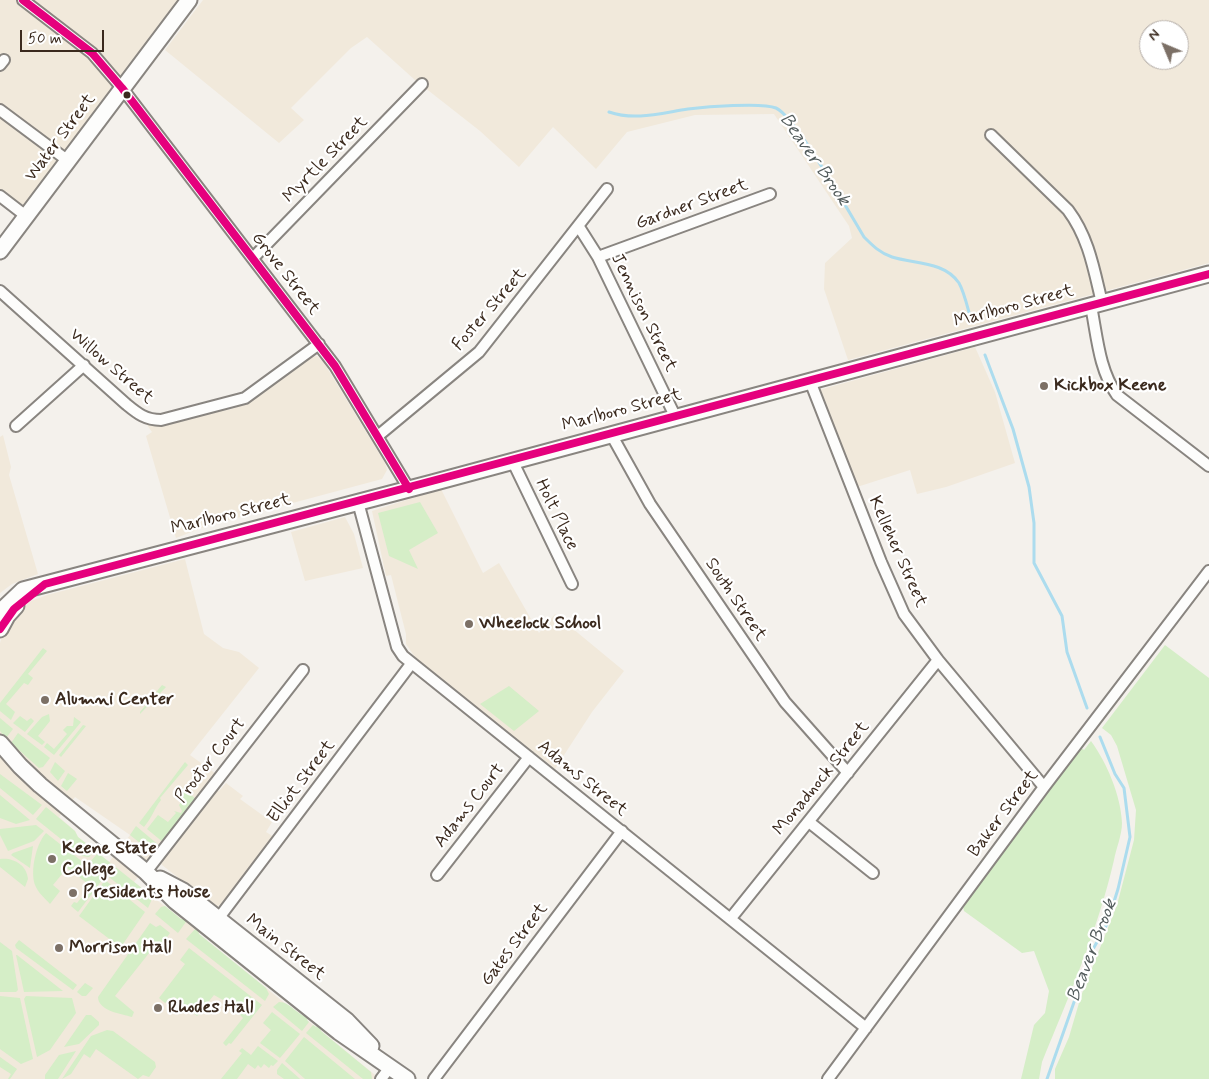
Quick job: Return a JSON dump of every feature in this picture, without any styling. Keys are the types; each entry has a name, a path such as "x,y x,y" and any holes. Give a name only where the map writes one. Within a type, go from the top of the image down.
{"street":[{"name":"Grove Street","path":"23,0 92,53 122,88 319,344 379,435 409,489"},
{"name":"Water Street","path":"0,251 189,0"},
{"name":"Myrtle Street","path":"253,258 422,84"},
{"path":"0,110 67,160"},
{"path":"991,135 1068,210 1078,223 1088,246 1104,369 1109,383 1117,395 1209,466"},
{"name":"Foster Street","path":"379,435 479,352 607,189"},
{"name":"Gardner Street","path":"598,257 770,194"},
{"path":"0,196 26,216"},
{"name":"Jennison Street","path":"579,227 598,257 675,416"},
{"name":"Marlboro Street","path":"0,612 23,590 253,528 409,489 1209,274"},
{"name":"Willow Street","path":"0,291 141,416 150,420 161,420 245,398 319,344"},
{"path":"16,426 84,365"},
{"name":"Kelleher Street","path":"810,382 881,562 904,614 938,660 1044,787"},
{"name":"South Street","path":"611,434 650,504 784,702 848,773"},
{"name":"Holt Place","path":"512,460 572,584"},
{"name":"Adams Street","path":"358,502 397,647 411,664 731,918 866,1028"},
{"name":"Baker Street","path":"828,1079 1044,787 1209,571"},
{"name":"Marlboro Street","path":"0,629 14,609 45,584"},
{"path":"0,600 23,590"},
{"name":"Monadnock Street","path":"731,918 938,660"},
{"name":"Elliot Street","path":"218,919 411,664"},
{"name":"Proctor Court","path":"146,872 303,670"},
{"name":"Main Street","path":"0,743 40,785 146,872 175,901 332,1026 407,1079"},
{"name":"Adams Court","path":"437,875 529,757"},
{"name":"Main Street","path":"0,760 40,785"},
{"path":"809,822 873,873"},
{"name":"Gates Street","path":"434,1079 622,831"},
{"name":"Main Street","path":"146,872 183,891 347,1022 391,1066"},
{"path":"381,1079 391,1066"}],"shaded area":[{"path":"0,0 180,0 27,206 16,203 0,191"},
{"path":"203,0 1209,0 1209,263 848,360 824,289 825,263 852,238 849,226 774,114 695,115 627,132 596,169 553,127 519,167 480,131 415,80 367,37 351,48 291,108 304,120 279,143 165,50"},
{"path":"975,347 995,392 1015,463 946,487 917,494 910,470 857,487 819,390"},
{"path":"317,356 324,363 385,463 387,470 382,479 207,526 176,538 146,436 152,432 147,425 232,409 252,401 311,357"},
{"path":"3,435 11,467 9,475 38,574 12,584 0,593 0,437"},
{"name":"Wheelock School","path":"441,489 483,573 499,563 539,633 555,614 624,671 592,712 555,769 417,660 406,644 406,634 391,575 386,576 372,511"},
{"path":"345,517 354,534 363,568 305,581 291,532"},
{"name":"Keene State College","path":"185,559 204,634 223,648 239,652 259,668 190,755 223,779 215,789 219,791 226,783 243,796 240,799 272,822 266,832 274,837 223,903 216,907 162,865 155,856 134,882 181,919 188,919 199,929 199,934 302,1017 309,1017 307,1020 316,1027 319,1024 321,1031 380,1079 0,1079 0,643 13,617 31,601 47,595","holes":["75,797 130,835 109,862 78,837 75,831 59,817"]}],"green space":[{"path":"420,502 438,533 409,550 418,569 389,556 378,513"},
{"path":"1165,645 1209,678 1209,1079 1055,1079 1055,1069 1069,1037 1081,996 1117,905 1134,840 1136,810 1117,746 1111,735 1102,728"},
{"path":"43,648 47,651 28,674 33,678 28,685 24,683 6,704 15,712 11,720 0,711 0,703"},
{"path":"162,685 166,687 140,714 140,712"},
{"path":"509,686 539,711 514,731 480,704"},
{"path":"49,714 50,721 38,736 45,742 42,745 27,734 42,717"},
{"path":"20,716 27,721 31,718 34,721 25,732 13,723"},
{"path":"74,717 81,722 54,755 44,747 47,743 54,749 67,734 63,730 67,726 73,726"},
{"path":"0,718 13,729 6,738 0,731"},
{"path":"83,725 86,726 61,757 59,755"},
{"path":"18,733 50,758 43,767 39,768 11,743"},
{"path":"1091,741 1108,769 1116,791 1121,813 1121,832 1100,912 1042,1062 1039,1079 1021,1079 1034,1025 1045,1013 1049,991 1034,951 1022,953 964,911 963,906 1081,748 1084,750"},
{"path":"55,762 65,771 58,781 50,772"},
{"path":"185,762 188,765 160,798 161,800 144,827 139,823"},
{"path":"68,773 77,779 67,791 61,786"},
{"path":"0,774 42,805 33,815 0,788"},
{"path":"181,787 196,799 164,843 147,829 158,815 168,822 176,813 174,811 181,813 179,805 183,800 175,793"},
{"path":"0,795 30,820 16,824 0,818"},
{"path":"46,807 95,850 89,857 82,856 36,819"},
{"path":"36,825 44,831 34,841 8,851 0,835 0,829"},
{"path":"136,826 161,847 155,855 130,835"},
{"path":"46,833 84,863 75,874 67,868 53,885 60,891 50,904 36,888 33,873 39,844"},
{"path":"33,846 30,868 11,855 13,853"},
{"path":"98,853 153,897 148,908 90,862"},
{"path":"0,859 10,859 22,866 28,879 25,887 0,867"},
{"path":"88,867 103,879 95,889 79,877"},
{"path":"105,880 145,912 123,944 116,944 79,916"},
{"path":"89,887 94,891 78,912 71,906 74,902 77,903 81,898 87,896"},
{"path":"165,906 181,919 188,919 178,933 155,914 161,907"},
{"path":"150,923 156,927 160,925 170,933 161,945 157,943 115,996 134,1012 132,1017 106,1009 99,1002 98,997"},
{"path":"197,927 199,934 266,988 269,994 265,1001 186,939"},
{"path":"19,940 77,985 73,990 16,948 15,945"},
{"path":"0,942 12,951 18,990 16,992 0,992"},
{"path":"189,948 262,1005 231,1044 229,1043 226,1046 223,1043 243,1018 230,1004 214,995 197,1016 174,997 165,1003 159,998 185,964 180,960"},
{"path":"17,955 63,991 24,992"},
{"path":"85,983 93,988 86,996 82,996 77,992"},
{"path":"0,996 20,998 33,1059 21,1064 0,1049"},
{"path":"26,996 72,998 76,1013 50,1050 37,1057 24,999"},
{"path":"279,1002 287,1004 309,1017 307,1020 309,1022 302,1031 273,1007"},
{"path":"272,1012 300,1034 280,1058 260,1043 271,1030 263,1023"},
{"path":"86,1015 91,1015 99,1022 99,1025 79,1044 64,1047"},
{"path":"319,1024 321,1031 371,1072 372,1079 363,1079 306,1033 313,1025 316,1027"},
{"path":"107,1030 113,1031 155,1062 156,1067 149,1077 143,1075 138,1079 96,1049 90,1058 84,1054 71,1074 62,1079 91,1036"},
{"path":"304,1037 355,1079 305,1079 285,1061"},
{"path":"258,1046 278,1061 269,1068 264,1064 261,1068 258,1065 255,1069 248,1064 237,1079 221,1079 242,1053 239,1051 242,1048 251,1055"},
{"path":"76,1051 58,1079 45,1079 45,1075 59,1055"},
{"path":"0,1057 17,1069 10,1079 8,1079 11,1074 0,1067"},
{"path":"282,1063 300,1079 284,1079 277,1074 277,1070"}],"waterway":[{"name":"Beaver Brook","path":"609,112 619,115 638,116 720,106 759,105 776,108 785,115 809,146 864,237 877,249 888,255 928,264 953,276 961,287 970,316"},
{"name":"Beaver Brook","path":"985,355 1013,429 1029,487 1034,523 1034,563 1062,616 1067,652 1087,708"},
{"name":"Beaver Brook","path":"1047,1079 1092,951 1107,924 1118,889 1130,837 1124,788 1115,774 1100,737"}],"transit line":[{"path":"23,0 92,53 122,88 335,366 409,489"},
{"path":"0,629 14,609 45,584 1209,274"}],"place":[{"name":"Kickbox Keene","path":"1044,386"},
{"name":"Wheelock School","path":"469,624"},
{"name":"Alumni Center","path":"45,700"},
{"name":"Keene State College","path":"52,859"},
{"name":"Presidents House","path":"73,893"},
{"name":"Morrison Hall","path":"59,948"},
{"name":"Rhodes Hall","path":"158,1008"}]}
